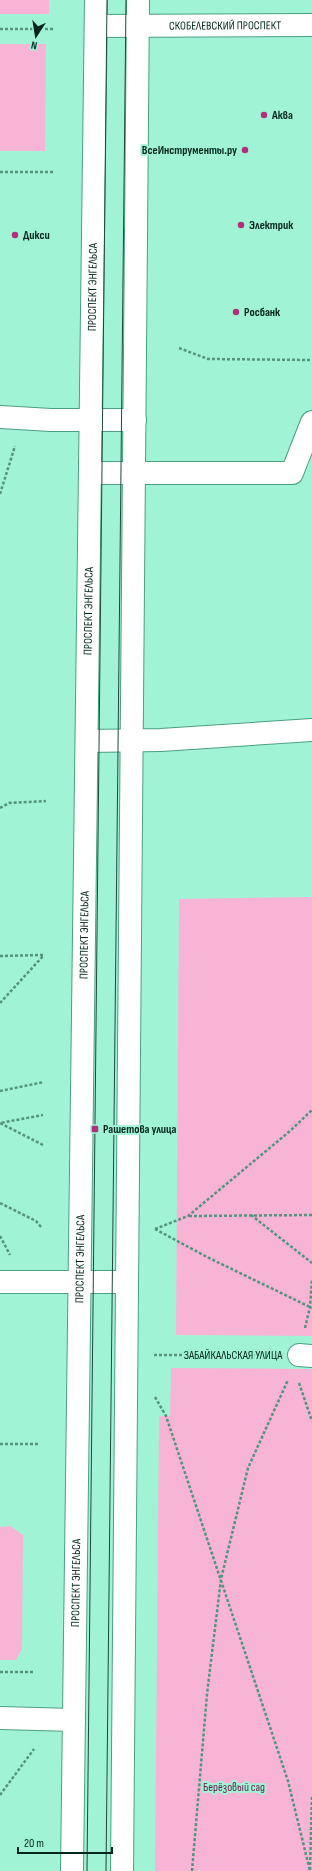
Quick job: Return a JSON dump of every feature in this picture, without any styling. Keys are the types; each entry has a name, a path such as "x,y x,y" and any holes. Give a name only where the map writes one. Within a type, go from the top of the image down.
{"main road":[{"name":"ПРОСПЕКТ ЭНГЕЛЬСА","path":"72,1871 96,0"},
{"path":"122,1871 138,0"},
{"name":"СКОБЕЛЕВСКИЙ ПРОСПЕКТ","path":"96,26 312,25"},
{"path":"0,417 135,420"},
{"path":"90,473 292,473 312,422"},
{"path":"87,741 161,740 312,730"},
{"path":"0,1282 127,1282"},
{"path":"0,1718 74,1720"}],"path":[{"path":"0,29 53,29"},
{"path":"0,172 52,172"},
{"path":"179,348 208,358 312,360"},
{"path":"0,494 24,418"},
{"path":"0,808 9,803 46,801"},
{"path":"0,956 44,955 0,1003"},
{"path":"0,1091 44,1082"},
{"path":"311,1307 207,1257 155,1229 188,1216 290,1131 312,1110"},
{"path":"0,1123 43,1115"},
{"path":"0,1123 43,1145"},
{"path":"0,1203 36,1221 41,1226"},
{"path":"251,1215 312,1263"},
{"path":"188,1216 312,1215"},
{"path":"0,1236 10,1255"},
{"path":"192,1871 207,1694 221,1579 248,1468 301,1360 311,1307 312,1279"},
{"name":"ЗАБАЙКАЛЬСКАЯ УЛИЦА","path":"153,1355 301,1360"},
{"path":"301,1360 312,1422"},
{"path":"153,1393 166,1416 288,1781 310,1871"},
{"path":"0,1444 39,1444"},
{"path":"0,1672 35,1672"},
{"path":"0,1795 34,1749"},
{"path":"310,1871 312,1796"}],"green space":[{"path":"0,0 49,0 49,14 0,14"},
{"path":"0,44 46,44 45,151 0,151"},
{"path":"312,897 312,1336 176,1335 179,899"},
{"name":"Берёзовый сад","path":"171,1368 312,1369 312,1871 155,1871 159,1416 170,1416"},
{"path":"10,1526 23,1535 22,1649 16,1660 0,1660 0,1527"}],"tram line":[{"path":"87,1871 107,0"},
{"path":"106,1871 126,0"}],"place":[{"name":"Аква","path":"264,115"},
{"name":"ВсеИнструменты.ру","path":"245,150"},
{"name":"Электрик","path":"241,225"},
{"name":"Дикси","path":"15,235"},
{"name":"Росбанк","path":"236,312"},
{"name":"Рашетова улица","path":"95,1129"}]}
